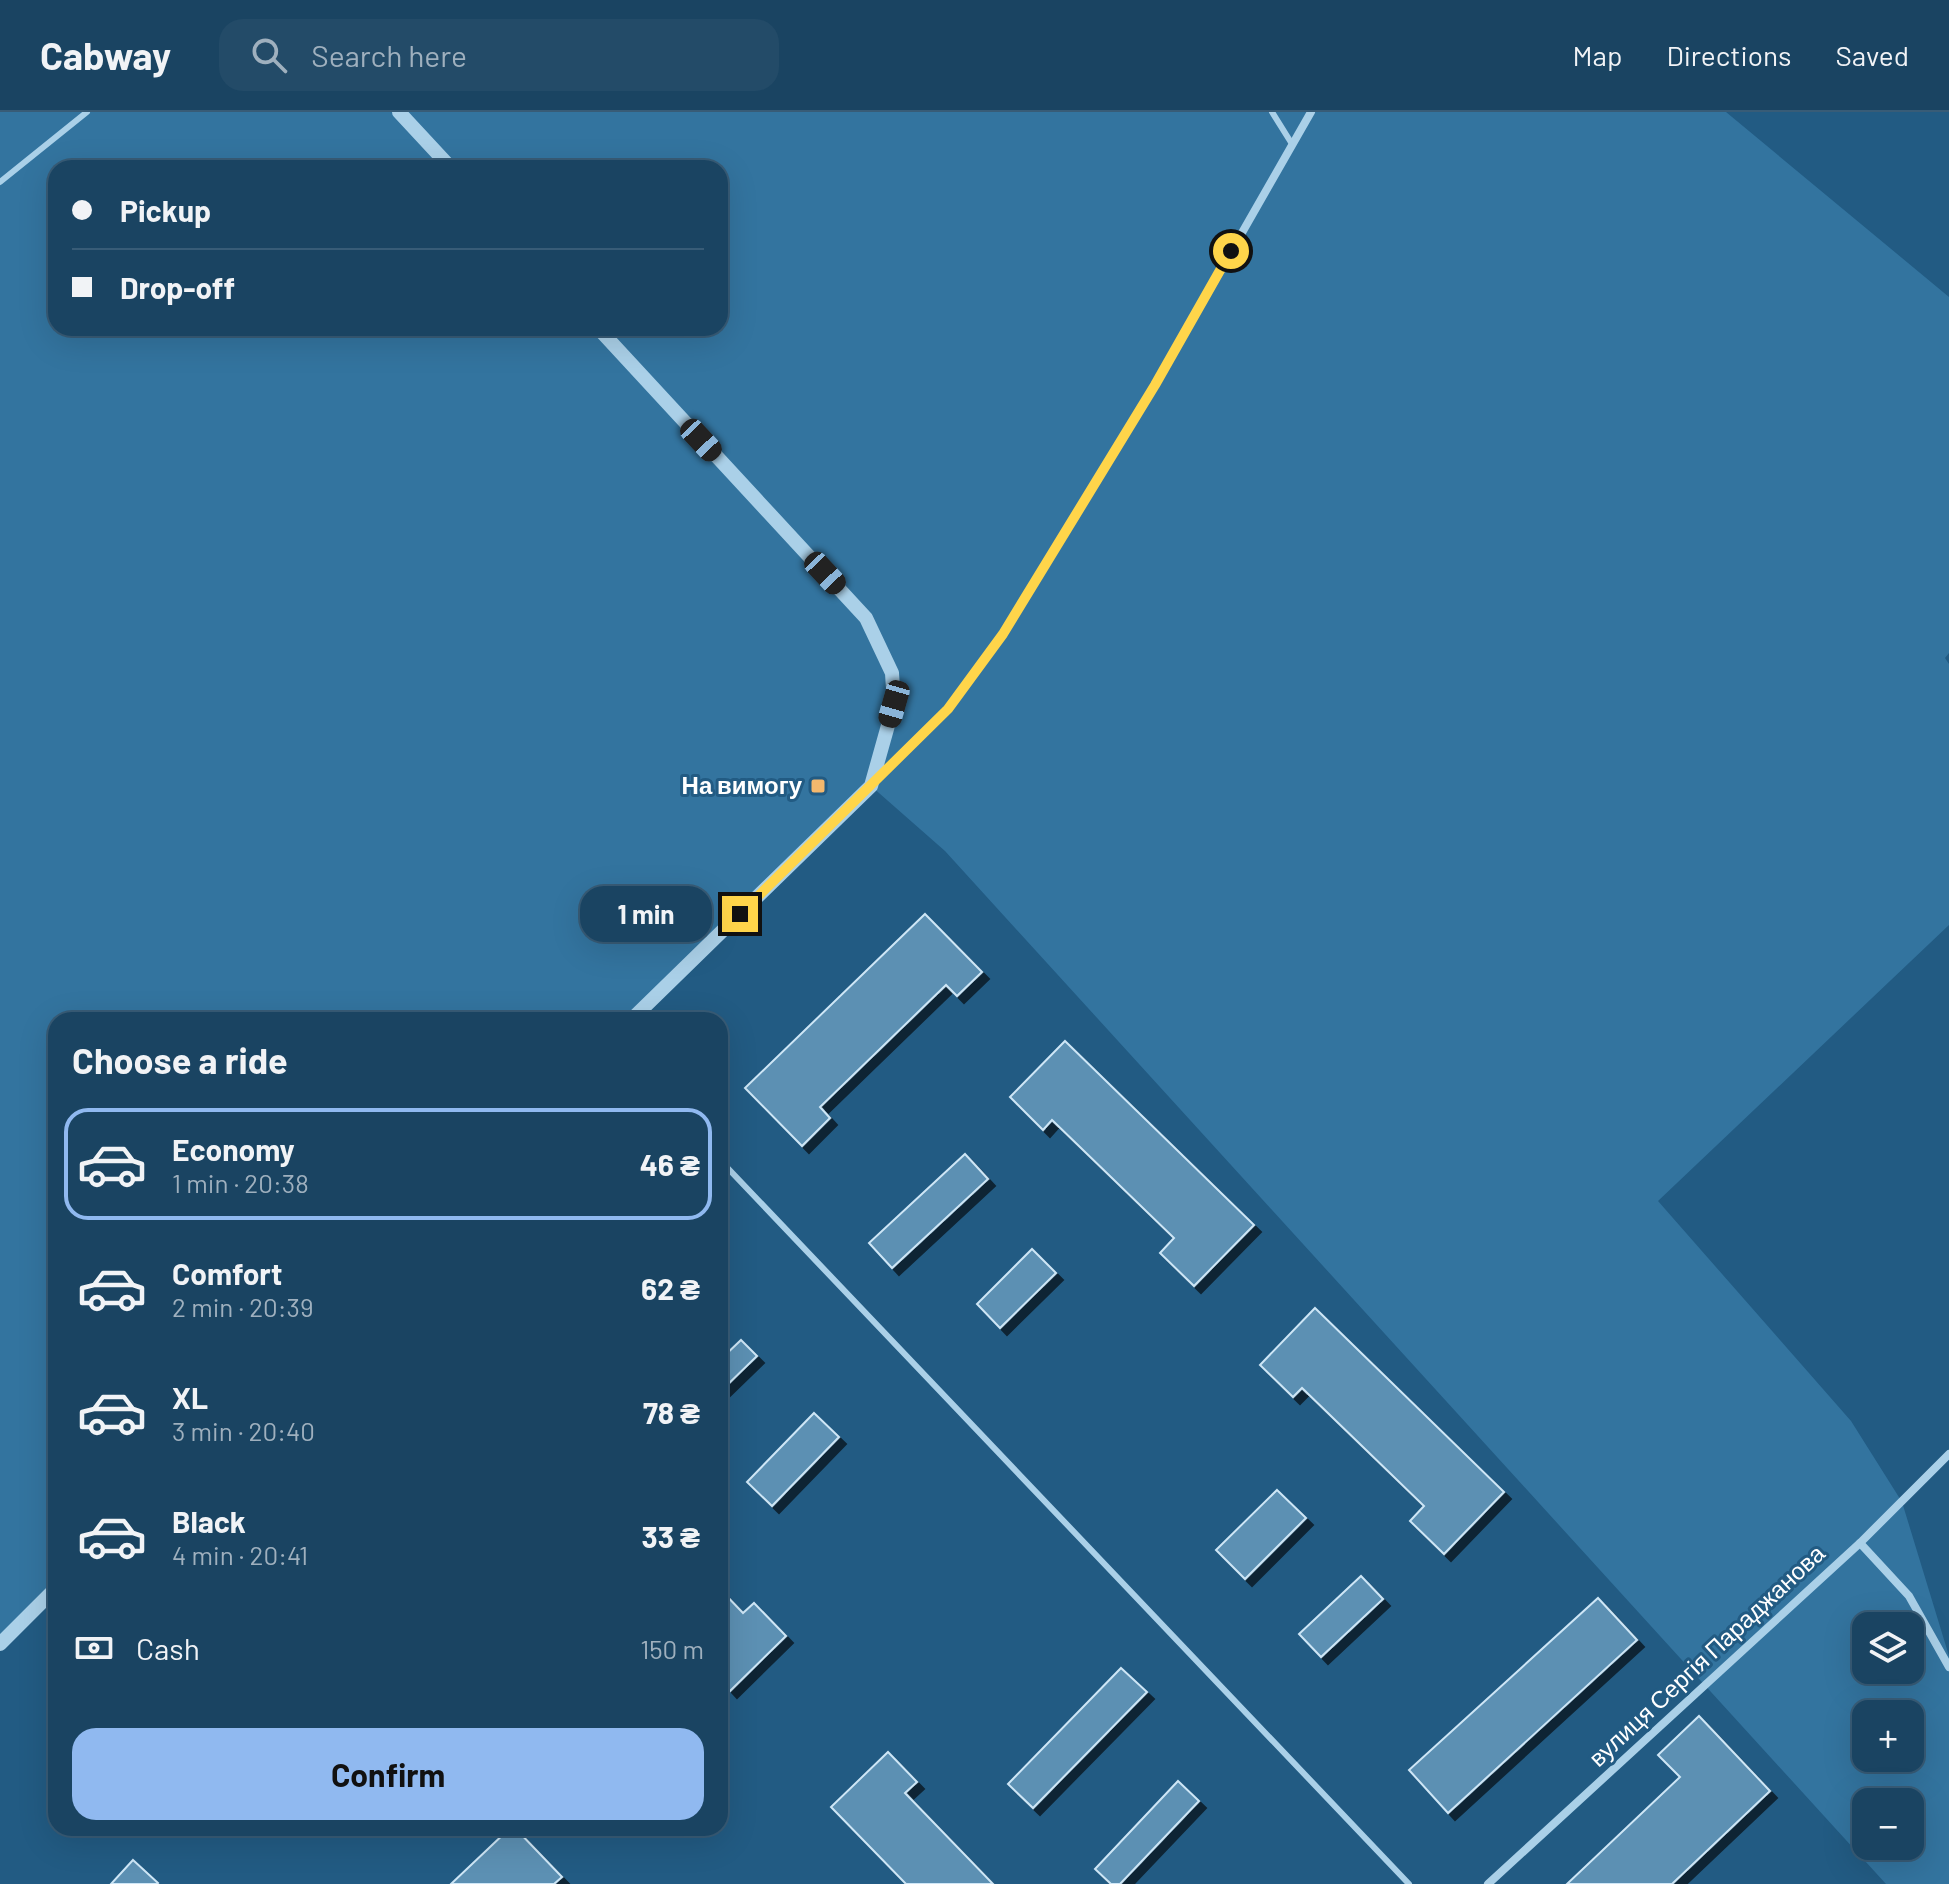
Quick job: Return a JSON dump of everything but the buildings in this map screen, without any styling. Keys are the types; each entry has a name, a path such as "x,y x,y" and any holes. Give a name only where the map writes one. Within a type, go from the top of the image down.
{"street":[{"path":"399,112 444,160"},
{"path":"639,1012 948,709 1003,634 1155,385 1311,112"},
{"path":"605,336 866,618 892,673 894,704 871,786"},
{"name":"вулиця Сергія Параджанова","path":"1488,1884 1860,1543 1949,1454"},
{"path":"1860,1543 1909,1596 1949,1667"},
{"path":"0,1644 48,1596"}],"lane":[{"path":"0,182 87,112"},
{"path":"1272,112 1292,144"},
{"path":"728,1168 1409,1884"}],"shaded area":[{"path":"0,112 1726,112 1949,297 1949,653 1945,658 1949,664 1949,925 1658,1201 1851,1421 1902,1502 1949,1656 1949,1884 1886,1884 1864,1860 1924,1860 1924,1788 1852,1788 1852,1847 945,851 871,786 639,1012 48,1012 48,1596 0,1644"}],"place":[{"name":"На вимогу","path":"818,786"}],"route":[{"path":"740,914 948,709 1003,634 1155,385 1231,251"}]}
